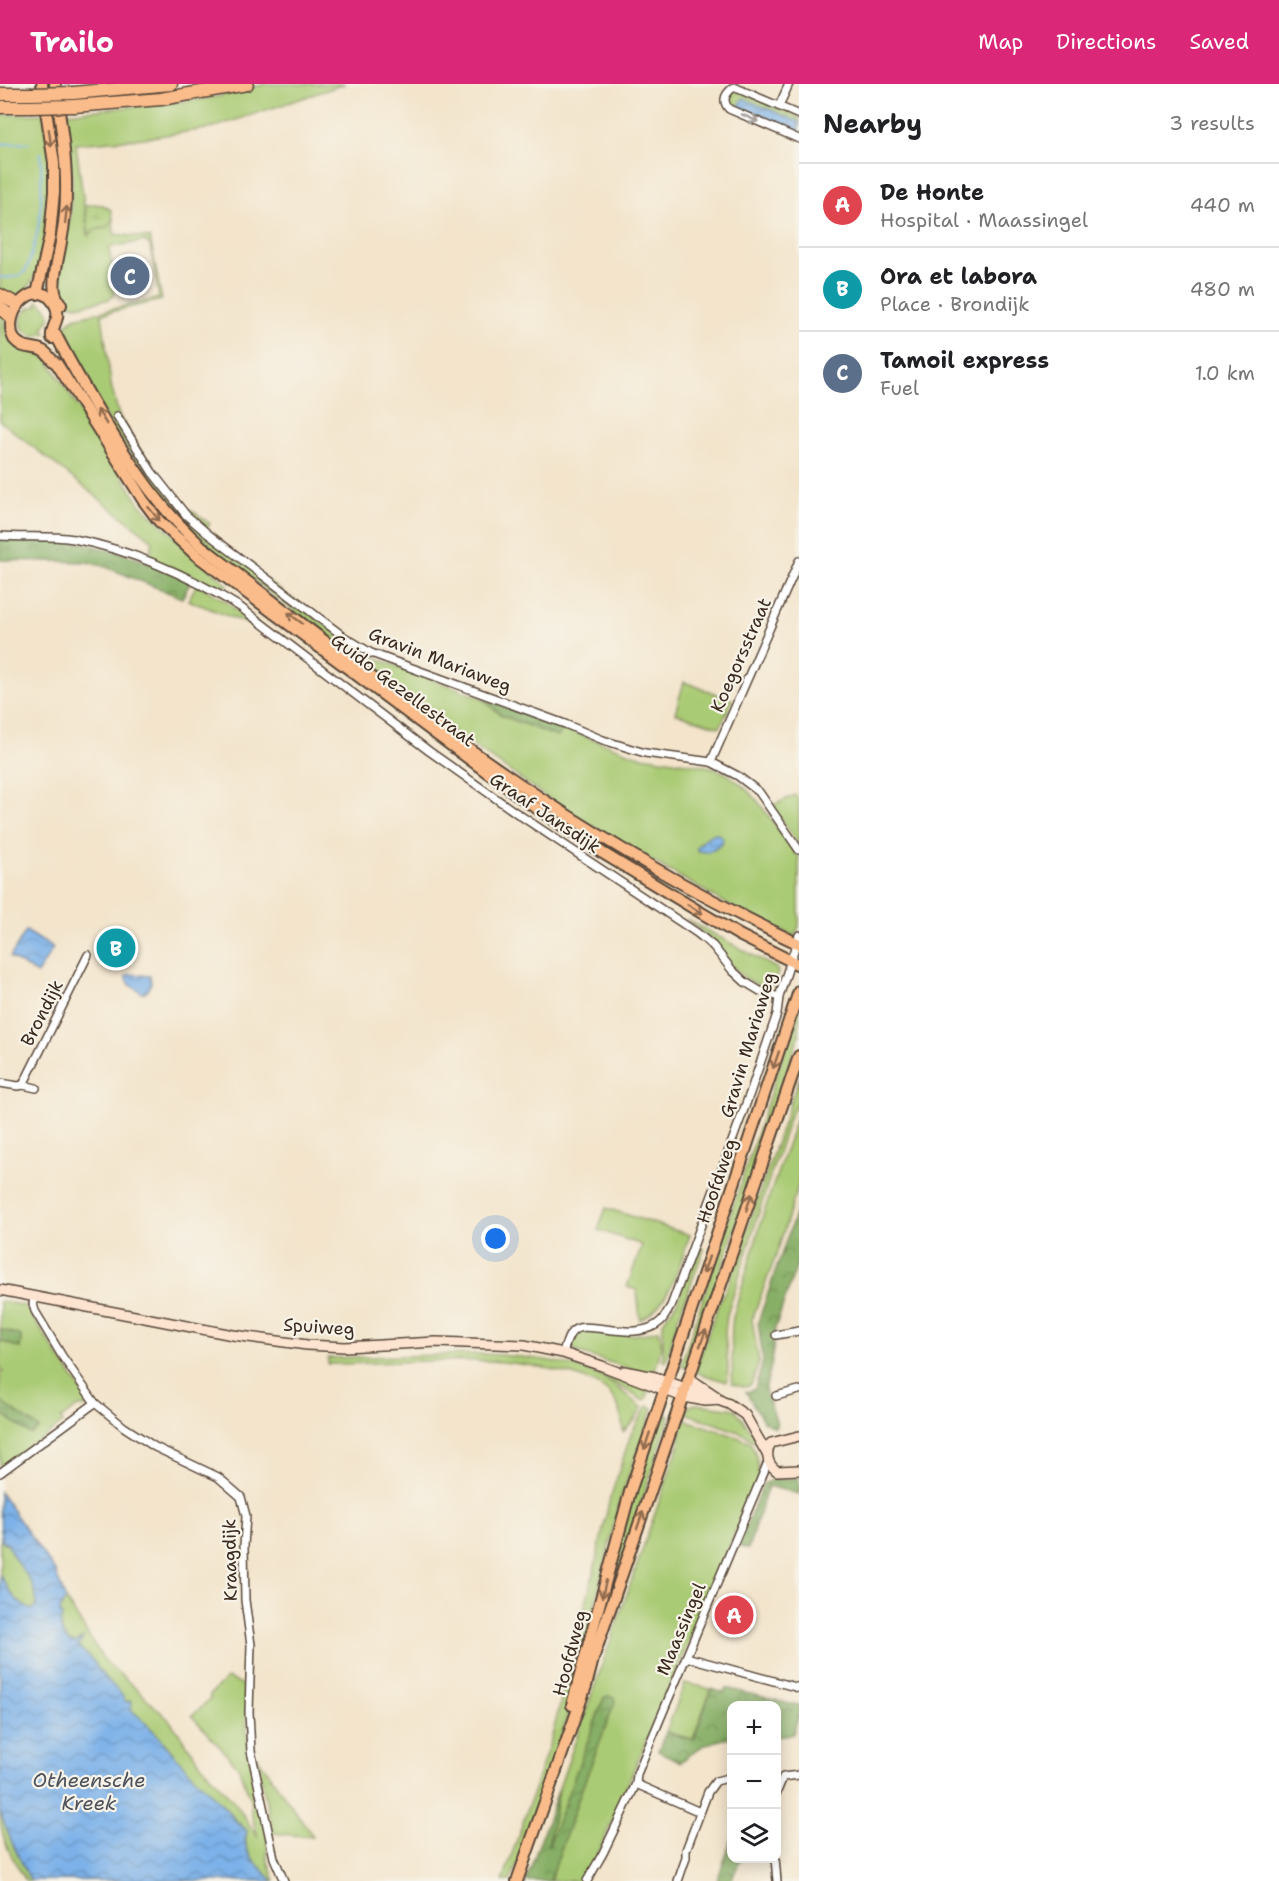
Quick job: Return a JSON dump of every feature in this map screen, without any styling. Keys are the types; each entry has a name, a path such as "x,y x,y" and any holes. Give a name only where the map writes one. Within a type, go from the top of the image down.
{"highway":[{"path":"0,94 72,93 171,84"},
{"path":"0,108 74,106 161,99 247,84"},
{"path":"0,295 8,309"}],"main road":[{"path":"34,293 52,219 54,163 42,84"},
{"path":"52,297 65,225 68,175 55,84"},
{"path":"34,293 52,297 60,308 63,321 48,341 27,348 16,341 9,329 8,309 21,297 34,293"},
{"name":"Guido Gezellestraat","path":"48,341 155,498 177,524 201,546 368,673 539,797 705,898 798,941"},
{"name":"Guido Gezellestraat","path":"48,341 143,500 159,521 196,555 462,755 601,852 739,935 795,962"},
{"name":"Hoofdweg","path":"561,1752 627,1502 799,991"},
{"name":"Hoofdweg","path":"516,1881 586,1686 799,1056"},
{"name":"Spuiweg","path":"0,1290 233,1335 307,1345 345,1347 436,1342 524,1345 563,1353 602,1366 655,1377 665,1386"},
{"path":"665,1386 686,1388 740,1410 777,1471 799,1470"},
{"path":"686,1388 706,1401 720,1400"},
{"path":"754,1430 771,1443"},
{"path":"771,1443 799,1436"},
{"path":"768,1458 771,1443"}],"street":[{"path":"779,106 789,84"},
{"path":"799,115 734,87 724,99 729,108 799,139"},
{"name":"Gravin Mariaweg","path":"117,416 152,472 186,514 208,534 343,636 371,653 603,740 645,753 711,762 738,776 759,792 799,850"},
{"name":"Graaf Jansdijk","path":"0,536 72,539 150,560 207,586 240,607 429,751 515,812 697,933 713,946 745,982 760,991 778,997"},
{"name":"Koegorsstraat","path":"711,762 799,561"},
{"name":"Gravin Mariaweg","path":"563,1353 571,1332 579,1327 620,1332 641,1331 651,1328 662,1320 671,1306 750,1093 777,1014 778,997 795,962 798,941"},
{"name":"Brondijk","path":"22,1085 88,955"},
{"path":"0,1083 36,1088"},
{"name":"Kraagdijk","path":"34,1297 35,1311 62,1356 95,1403 124,1427 155,1447 218,1477 241,1497 246,1516 245,1600 251,1645 249,1712 251,1751 274,1858 284,1881"},
{"path":"776,1335 799,1330"},
{"path":"776,1396 799,1390"},
{"path":"0,1473 95,1403"},
{"name":"Maassingel","path":"586,1881 603,1853 636,1784 637,1774 768,1458"},
{"path":"757,1486 766,1476 777,1471"},
{"path":"686,1657 799,1688"},
{"path":"781,1776 799,1775"},
{"path":"678,1881 708,1792 716,1781 727,1778"},
{"path":"636,1784 700,1812"},
{"path":"775,1863 777,1881"}],"green space":[{"path":"265,84 345,84 212,128 145,138 76,144 88,234 113,219 114,234 150,238 162,300 102,314 111,385 119,416 154,472 182,506 210,524 204,532 355,647 383,661 482,698 501,715 558,737 562,728 636,755 711,767 727,774 757,800 799,858 799,926 795,936 749,917 565,810 458,735 199,539 178,517 141,470 62,342 62,335 74,318 159,298 150,245 144,241 111,247 109,251 116,283 114,295 110,299 77,306 65,303 58,287 70,218 72,178 64,113 216,97","holes":["711,835 722,844 714,850 697,850 699,844"]},
{"path":"734,91 739,91 799,117 799,137 731,108 729,97"},
{"path":"43,114 50,169 44,239 35,276 27,289 18,295 11,295 0,292 0,115"},
{"path":"103,205 111,210 113,219 107,227 92,231 89,236 85,206"},
{"path":"38,301 47,308 50,318 43,329 46,333 33,336 24,331 21,318 28,309 37,306"},
{"path":"0,311 11,340 46,357 140,504 228,585 222,588 149,558 153,541 0,421"},
{"path":"0,538 82,543 128,555 182,576 189,582 189,585 182,598 106,567 87,562 0,560"},
{"path":"197,584 224,600 258,628 188,600"},
{"path":"684,682 733,700 720,727 675,713"},
{"path":"482,698 562,728 558,737 501,715"},
{"path":"795,795 799,798 799,845 771,806"},
{"path":"686,919 776,968 778,972 774,984 765,989 745,978 733,967 717,945"},
{"path":"799,1006 799,1035 749,1188 689,1362 685,1367 681,1365"},
{"path":"799,1077 799,1100 790,1116 727,1315 725,1333 727,1382 695,1372 718,1305 729,1282"},
{"path":"799,1110 799,1183 777,1253 752,1319 759,1362 752,1383 743,1387 732,1384 733,1317 764,1212"},
{"path":"799,1203 799,1259 775,1328 772,1362 765,1390 777,1423 775,1428 763,1421 746,1392 755,1389 763,1361 758,1322"},
{"path":"606,1208 690,1235 678,1271 667,1294 651,1313 640,1320 637,1290 627,1287 642,1245 598,1230"},
{"path":"698,1247 704,1249 678,1318 666,1362 663,1360 663,1322 677,1302"},
{"path":"0,1301 25,1306 90,1403 85,1407 78,1407 61,1419 63,1423 0,1470 0,1412 30,1434 38,1428 0,1401 0,1373 3,1372 0,1365 0,1341 20,1348 21,1336 0,1329"},
{"path":"0,1329 21,1336 20,1348 0,1341"},
{"path":"658,1330 661,1346 654,1373 637,1371 580,1353 573,1349 571,1343 578,1331 629,1335"},
{"path":"484,1354 548,1360 579,1368 608,1381 642,1407 636,1418 623,1432 619,1407 606,1390 585,1379 540,1367 449,1360 328,1364 328,1358"},
{"path":"591,1368 647,1388 649,1390 646,1399 642,1400"},
{"path":"0,1401 39,1428 31,1434 0,1412"},
{"path":"696,1404 735,1409 759,1442 755,1442 744,1434 685,1413 690,1406"},
{"path":"649,1406 653,1408 620,1500 571,1703 555,1759 510,1881 503,1881 552,1736 609,1502 631,1434"},
{"path":"661,1413 670,1416 610,1596 607,1598 626,1519"},
{"path":"683,1419 749,1441 756,1454 759,1477 595,1861 582,1881 550,1881 581,1791 609,1696 604,1698 547,1852 559,1788 679,1445"},
{"path":"799,1478 799,1494 768,1486 748,1549 738,1546 763,1484 772,1480"},
{"path":"0,1535 1,1541 8,1544 31,1582 36,1607 31,1610 16,1600 2,1580"},
{"path":"66,1600 104,1660 170,1721 203,1767 236,1804 258,1838 250,1797 238,1767 192,1716 227,1678 242,1684 247,1699 246,1721 255,1788 267,1834 267,1858 275,1881 252,1858 246,1846 247,1831 187,1770 157,1734 131,1710 130,1701 125,1702 95,1663 78,1647 81,1639 75,1643 69,1642 63,1632 59,1616"},
{"path":"685,1683 711,1689 693,1739 666,1732"},
{"path":"726,1688 779,1701 727,1701 727,1739 704,1746 681,1762 658,1751 666,1732 694,1739 711,1689 724,1693"},
{"path":"608,1696 614,1698 615,1702 550,1881 526,1881 559,1788 548,1847 604,1698"},
{"path":"781,1702 799,1706 793,1734 781,1736"},
{"path":"256,1755 312,1835 313,1837 273,1833"},
{"path":"0,1812 31,1881 26,1881 8,1848 2,1832"},
{"path":"727,1852 727,1863 739,1863 731,1881 717,1881"}],"water":[{"path":"743,98 799,122 799,132 739,106"},
{"path":"715,833 723,839 722,844 708,852 698,851 697,848 707,837"},
{"path":"26,931 53,948 37,974 10,957"},
{"path":"130,974 150,976 151,983 147,991 142,993 130,985 126,976"},
{"name":"Otheensche Kreek","path":"0,1492 55,1571 66,1600 61,1605 60,1613 62,1616 61,1630 64,1636 69,1642 75,1643 84,1637 78,1646 122,1695 125,1702 132,1702 131,1710 147,1724 224,1806 235,1821 247,1831 245,1839 248,1853 273,1881 30,1880 0,1812 0,1575 21,1604 32,1610 36,1607 36,1597 30,1581 15,1560 8,1544 1,1541"}],"waterway":[{"path":"0,144 29,143"},
{"path":"0,277 20,275 29,263 40,218 41,153"}],"place":[{"name":"Tamoil express","path":"130,276"},
{"name":"Ora et labora","path":"116,948"},
{"name":"De Honte","path":"734,1615"}]}
